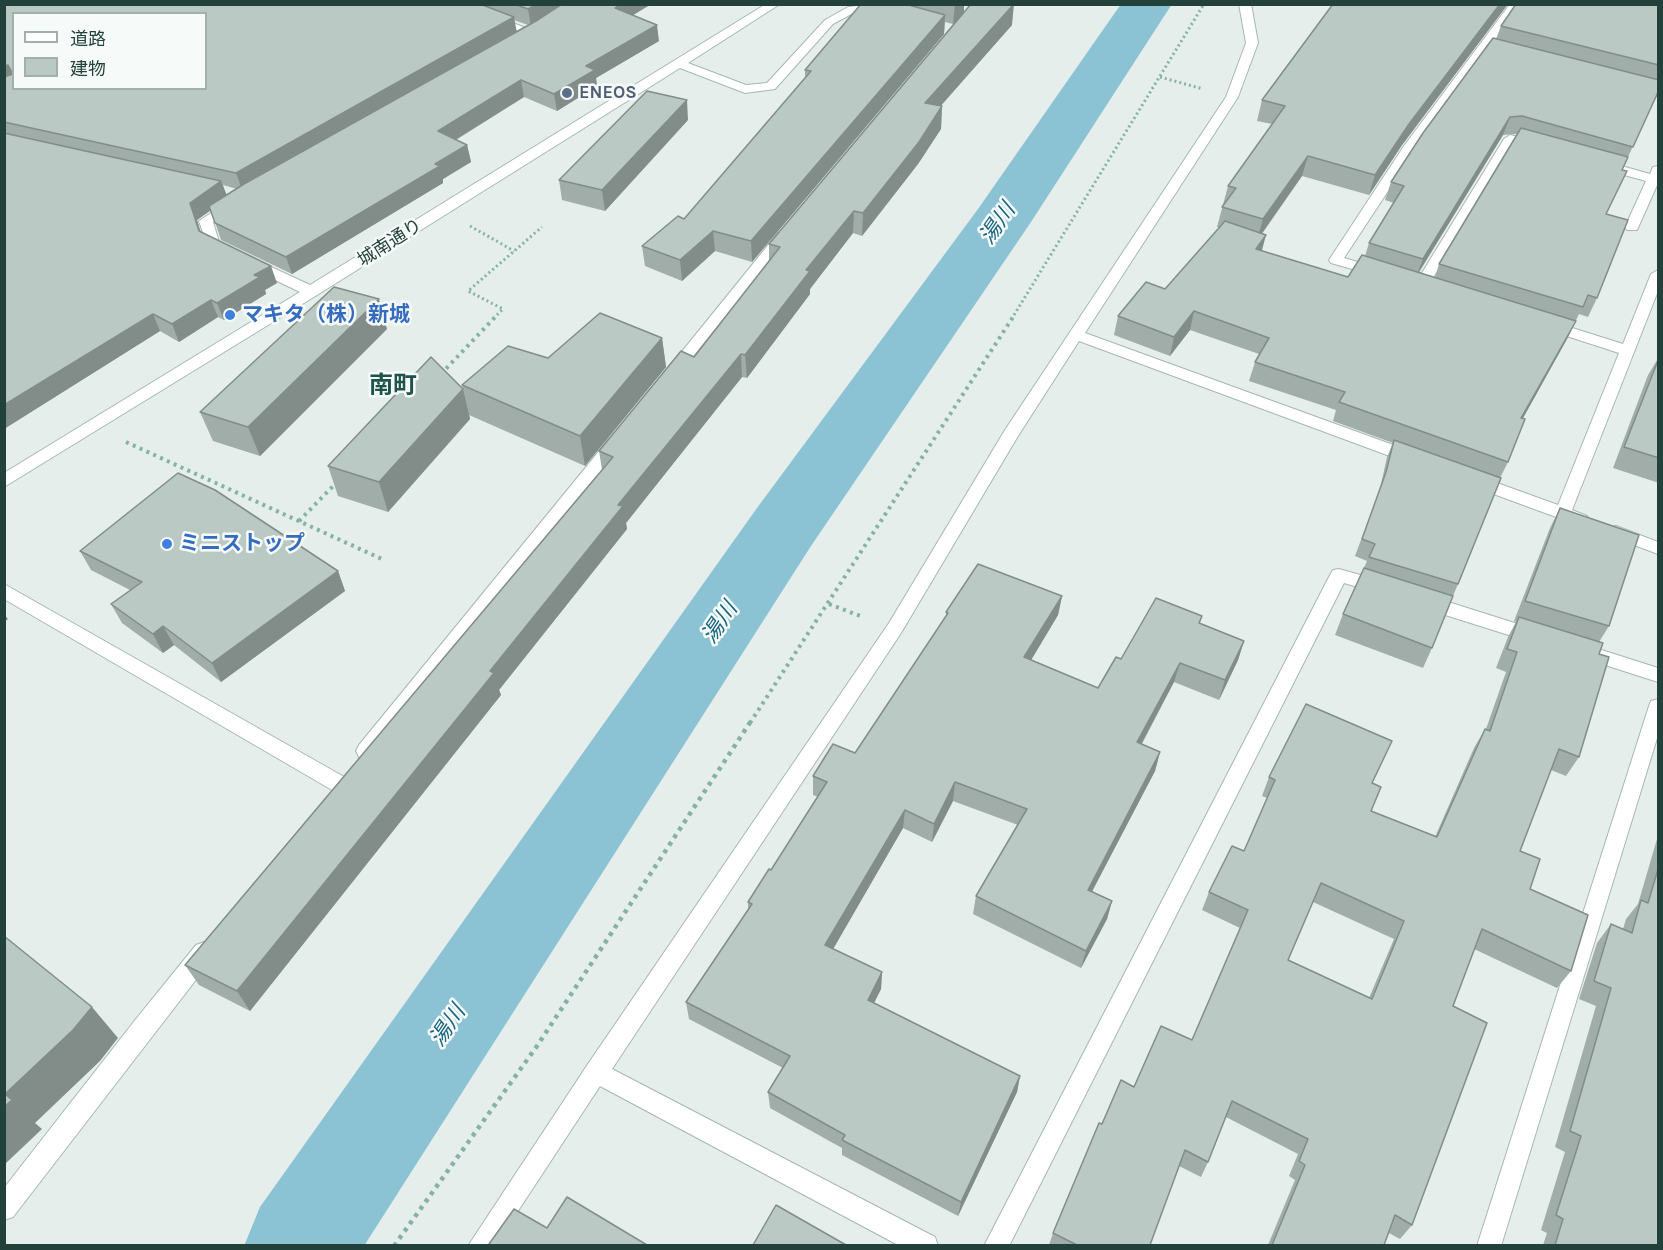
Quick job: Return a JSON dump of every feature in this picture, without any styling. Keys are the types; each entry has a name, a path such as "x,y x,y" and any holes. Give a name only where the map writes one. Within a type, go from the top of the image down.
{"street":[{"path":"451,4 538,30 513,44"},
{"name":"城南通り","path":"4,481 775,4"},
{"path":"480,1245 895,628 1011,434 1232,97 1252,43 1245,4"},
{"path":"1389,276 1336,260 1408,149 1488,50 1515,4"},
{"path":"678,63 745,89 771,86 829,22 852,9 873,7"},
{"path":"1421,286 1510,139 1554,151"},
{"path":"1588,160 1656,174 1632,227"},
{"path":"222,191 244,196 206,221 213,244 312,291"},
{"path":"661,387 796,220"},
{"path":"1563,513 1659,274"},
{"path":"1535,321 1627,350"},
{"path":"1076,335 1430,465"},
{"path":"4,590 335,789 624,433"},
{"path":"1464,477 1659,548"},
{"path":"996,1245 1339,574 1659,675"},
{"path":"1489,1245 1659,706"},
{"path":"4,1208 211,942"},
{"path":"596,1072 916,1243"}],"path":[{"path":"394,1245 537,1046 829,604 1024,299 1204,4"},
{"path":"1160,77 1232,97"},
{"path":"442,210 514,251"},
{"path":"438,377 503,309 468,291 542,227"},
{"path":"93,426 384,560"},
{"path":"299,521 340,479"}],"building":[{"path":"4,4 480,4 514,17 236,173 4,122 4,77 12,74 12,90 207,90 207,12 12,12 12,72 8,65 4,66"},
{"path":"514,4 537,4 528,9"},
{"path":"562,4 622,4 615,8 657,25 586,66 595,70 554,94 521,80 438,131 467,145 435,164 440,166 286,257 215,223 209,206 244,184 536,21"},
{"path":"861,4 905,4 945,15 751,241 713,231 680,260 642,246 678,216 684,219 811,71 805,70"},
{"path":"971,4 1014,4 925,103 942,106 919,142 863,213 854,211 806,270 810,271 745,355 741,354 618,505 623,506 490,671 494,673 237,991 185,965 613,457 599,451 681,351 694,357 780,247 769,244"},
{"path":"1333,4 1500,4 1409,124 1375,175 1308,156 1263,219 1222,207 1236,188 1228,186 1285,106 1262,100"},
{"path":"1516,4 1659,4 1659,65 1501,26"},
{"path":"1493,38 1659,80 1659,90 1633,147 1522,116 1510,117 1423,259 1369,243 1404,186 1391,182 1423,133"},
{"path":"647,91 687,100 602,190 559,180"},
{"path":"1521,128 1628,157 1622,170 1627,171 1606,214 1628,220 1597,298 1588,295 1583,307 1439,264"},
{"path":"4,133 221,181 190,203 199,231 271,266 254,275 260,277 217,303 211,300 172,324 153,314 4,405"},
{"path":"1225,221 1266,235 1256,249 1348,277 1362,255 1576,321 1521,418 1525,419 1508,462 1339,402 1345,392 1255,362 1269,338 1194,311 1174,337 1118,316 1146,282 1165,289"},
{"path":"334,287 379,299 248,427 200,412"},
{"path":"600,313 662,338 580,436 462,385 508,346 548,358"},
{"path":"431,357 463,389 379,482 328,466"},
{"path":"1659,358 1659,458 1624,447"},
{"path":"1394,440 1501,478 1458,584 1369,557 1375,544 1362,539 1386,472"},
{"path":"178,473 215,490 338,571 212,663 163,626 153,634 111,604 142,582 80,551"},
{"path":"1560,508 1639,535 1609,626 1525,601"},
{"path":"978,564 1062,596 1024,657 1098,688 1116,657 1121,659 1156,598 1202,616 1199,623 1244,641 1225,680 1180,663 1137,742 1160,752 1088,890 1112,901 1086,951 976,896 1027,809 955,782 934,824 905,810 825,945 882,972 868,1000 1020,1076 961,1202 842,1140 845,1135 768,1092 790,1056 686,1002 752,904 748,902 827,782 813,776 833,744 855,753"},
{"path":"1364,568 1453,596 1432,648 1343,614"},
{"path":"1519,617 1603,643 1599,654 1609,657 1579,757 1559,749 1520,851 1540,859 1530,889 1588,915 1571,971 1482,929 1453,1006 1487,1023 1412,1225 1395,1215 1384,1245 1272,1245 1305,1165 1299,1161 1308,1139 1232,1101 1208,1162 1185,1150 1150,1245 1077,1245 1053,1233 1099,1123 1102,1124 1121,1080 1134,1087 1161,1026 1192,1040 1248,910 1209,892 1232,846 1244,851 1275,780 1269,777 1306,704 1392,741 1372,783 1381,787 1371,811 1437,837 1485,729 1490,731 1517,652 1507,649","holes":["1321,883 1404,921 1372,999 1288,960"]},
{"path":"1659,866 1659,1245 1555,1245 1563,1219 1556,1215 1581,1136 1570,1131 1611,988 1594,981 1611,924 1632,933 1641,900 1648,903"},
{"path":"4,936 92,1007 73,1030 5,1094 12,1100 4,1107"},
{"path":"567,1197 647,1245 489,1244 514,1209 547,1228"},
{"path":"776,1205 846,1245 753,1245"}],"waterway":[{"name":"湯川","path":"299,1246 784,527 1000,222 1147,4"}],"place":[{"name":"ENEOS","path":"567,93"},
{"name":"マキタ（株）新城","path":"230,315"},
{"name":"ミニストップ","path":"167,544"}],"district":[{"name":"南町","path":"393,386"}]}
